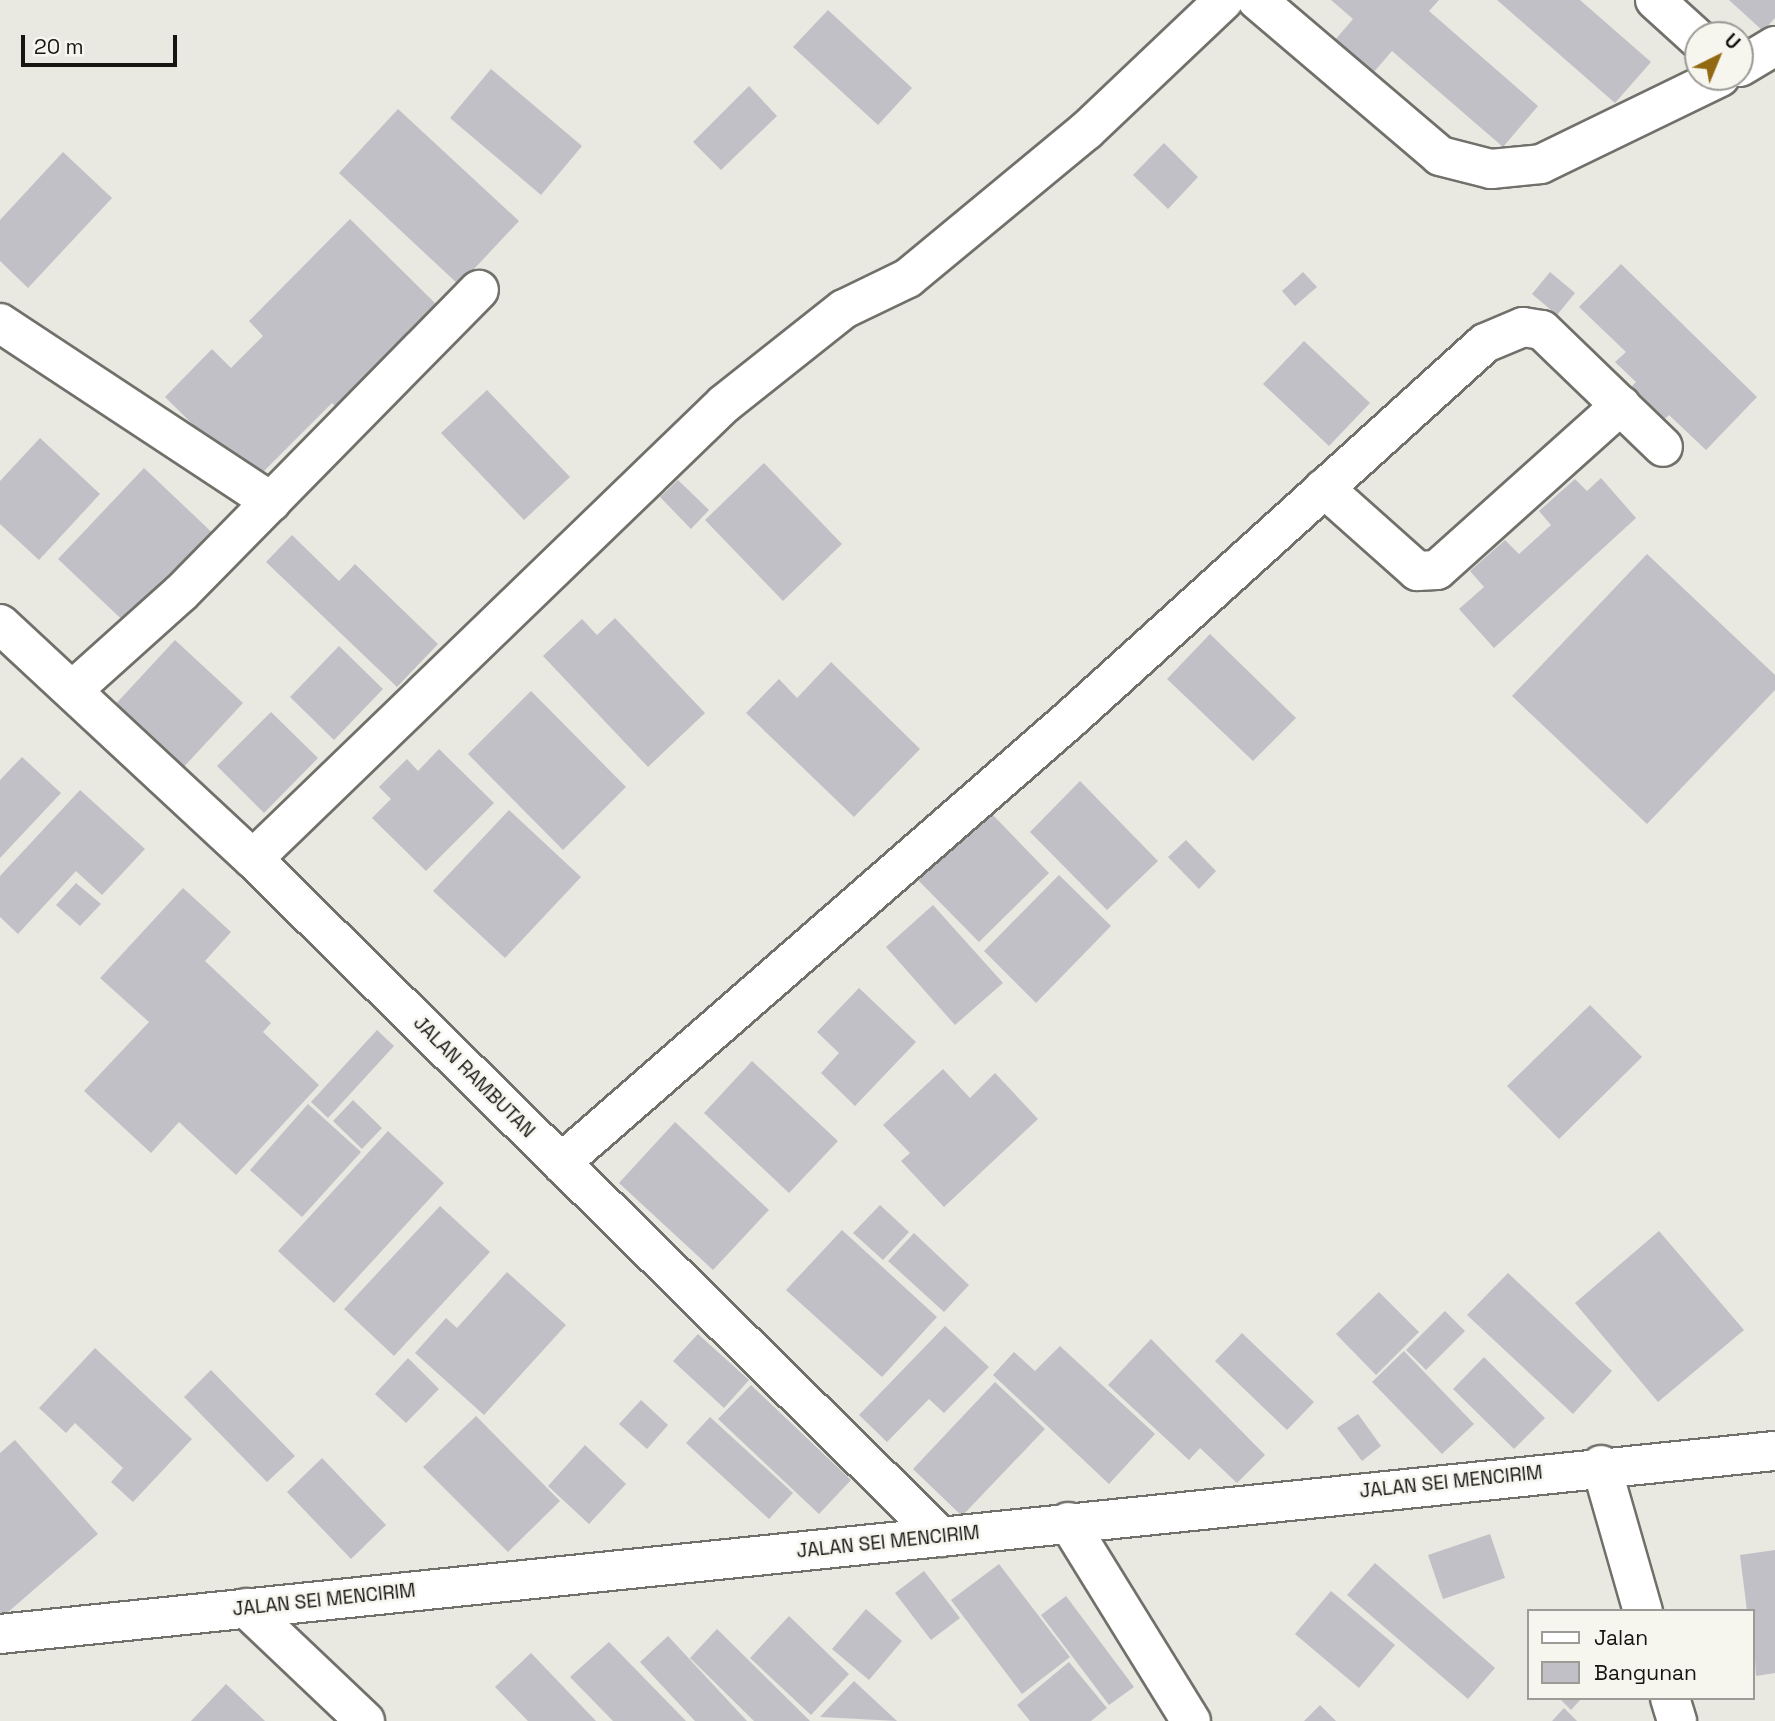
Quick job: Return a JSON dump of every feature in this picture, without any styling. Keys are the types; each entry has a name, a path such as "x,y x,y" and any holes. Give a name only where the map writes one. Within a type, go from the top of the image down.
{"street":[{"path":"1257,0 1440,156 1491,169 1541,164 1691,91"},
{"path":"1655,0 1684,26"},
{"path":"253,859 724,404 844,309 908,278 1086,131 1220,3"},
{"path":"1754,59 1775,46"},
{"path":"75,688 271,502 479,290"},
{"path":"0,323 271,502"},
{"path":"561,1163 1503,332 1542,330 1663,447"},
{"path":"1324,488 1417,570 1437,570 1621,405"},
{"name":"JALAN RAMBUTAN","path":"0,624 75,688 253,859 941,1537"},
{"name":"JALAN SEI MENCIRIM","path":"0,1634 941,1537 1068,1521 1601,1465 1775,1451"},
{"path":"1601,1465 1642,1609"},
{"path":"1068,1521 1191,1721"},
{"path":"246,1608 365,1721"},
{"path":"1671,1700 1677,1721"}],"building":[{"path":"1331,0 1439,0 1429,11 1538,106 1503,147 1392,51 1373,73 1335,40 1353,19"},
{"path":"1497,0 1580,0 1651,62 1615,103"},
{"path":"1729,0 1775,0 1775,18 1763,31"},
{"path":"828,10 912,88 878,125 793,47"},
{"path":"491,69 582,146 541,195 450,118"},
{"path":"749,86 777,116 721,170 693,142"},
{"path":"398,109 519,221 459,285 339,173"},
{"path":"1164,143 1198,177 1168,209 1133,175"},
{"path":"63,152 112,198 28,288 0,261 0,220"},
{"path":"350,219 445,313 344,415 332,403 252,483 165,397 212,349 231,368 263,336 249,321"},
{"path":"1621,264 1757,397 1706,450 1669,415 1660,423 1627,391 1636,382 1615,362 1626,352 1579,307"},
{"path":"1303,272 1317,287 1295,306 1282,291"},
{"path":"1550,272 1575,293 1557,315 1532,294"},
{"path":"1304,341 1370,403 1329,446 1263,384"},
{"path":"487,390 570,477 524,520 441,433"},
{"path":"40,438 100,494 39,560 0,524 0,481"},
{"path":"764,463 842,544 783,601 705,520"},
{"path":"144,468 221,541 134,631 58,559"},
{"path":"1601,478 1636,518 1494,648 1459,609 1484,587 1470,571 1505,540 1519,554 1551,525 1539,511 1575,479 1587,491"},
{"path":"678,480 709,510 691,529 660,497"},
{"path":"292,535 339,581 355,564 438,644 397,687 266,562"},
{"path":"1647,554 1775,675 1775,690 1647,824 1512,696"},
{"path":"615,618 705,713 648,767 543,656 582,619 597,635"},
{"path":"1210,634 1296,718 1253,761 1167,679"},
{"path":"175,640 243,703 180,771 112,708"},
{"path":"339,646 383,689 334,740 290,697"},
{"path":"831,662 920,749 854,817 746,713 779,679 797,698"},
{"path":"531,691 626,787 563,850 468,754"},
{"path":"271,712 318,758 264,813 217,766"},
{"path":"439,749 494,803 426,871 372,818 391,799 379,787 407,759 418,771"},
{"path":"22,757 61,793 0,858 0,780"},
{"path":"1080,781 1158,861 1107,910 1030,832"},
{"path":"80,790 145,849 102,895 76,871 18,934 0,917 0,876"},
{"path":"509,810 581,877 505,958 433,891"},
{"path":"988,810 1049,873 979,942 917,879"},
{"path":"1186,840 1216,871 1199,889 1168,857"},
{"path":"1059,875 1111,926 1036,1003 984,951"},
{"path":"76,883 101,904 80,926 56,905"},
{"path":"183,888 231,932 205,961 271,1023 263,1032 319,1085 236,1175 179,1122 151,1153 84,1091 149,1022 100,978"},
{"path":"933,905 1003,983 955,1025 886,947"},
{"path":"859,988 916,1042 855,1106 821,1073 839,1053 817,1032"},
{"path":"1590,1005 1642,1057 1559,1139 1507,1086"},
{"path":"377,1030 394,1046 328,1118 311,1102"},
{"path":"752,1061 838,1141 789,1193 704,1113"},
{"path":"943,1069 970,1098 995,1073 1038,1119 944,1207 901,1161 910,1153 883,1125"},
{"path":"353,1100 382,1128 362,1149 333,1121"},
{"path":"308,1104 361,1152 302,1217 250,1170"},
{"path":"675,1122 769,1210 713,1270 619,1183"},
{"path":"388,1131 444,1183 334,1303 278,1251"},
{"path":"880,1205 909,1232 883,1260 853,1233"},
{"path":"440,1206 490,1252 394,1356 344,1309"},
{"path":"842,1230 937,1317 882,1377 786,1290"},
{"path":"1659,1231 1744,1330 1658,1402 1575,1303"},
{"path":"914,1233 969,1285 944,1312 888,1261"},
{"path":"507,1272 566,1325 484,1415 415,1353 446,1318 457,1328"},
{"path":"1508,1273 1612,1371 1573,1414 1467,1315"},
{"path":"1379,1292 1419,1332 1376,1375 1336,1334"},
{"path":"1445,1311 1465,1331 1426,1370 1406,1350"},
{"path":"945,1326 989,1367 944,1413 929,1399 887,1442 859,1415"},
{"path":"1242,1333 1314,1402 1287,1430 1215,1361"},
{"path":"698,1334 749,1380 724,1408 673,1361"},
{"path":"1151,1339 1265,1455 1237,1483 1200,1448 1189,1460 1108,1385"},
{"path":"1060,1346 1155,1434 1109,1484 993,1375 1014,1352 1035,1371"},
{"path":"95,1348 192,1439 133,1502 111,1482 123,1468 75,1423 66,1433 39,1408"},
{"path":"1404,1351 1474,1424 1442,1454 1372,1382"},
{"path":"1484,1357 1545,1418 1514,1449 1453,1389"},
{"path":"408,1358 439,1389 406,1423 375,1394"},
{"path":"211,1370 295,1456 267,1482 184,1397"},
{"path":"995,1382 1045,1429 962,1516 913,1469"},
{"path":"751,1385 851,1480 819,1514 718,1419"},
{"path":"641,1400 668,1425 647,1449 619,1424"},
{"path":"1358,1414 1381,1446 1362,1461 1337,1428"},
{"path":"476,1416 560,1501 508,1552 423,1467"},
{"path":"710,1417 793,1493 769,1519 686,1443"},
{"path":"15,1440 98,1534 0,1619 0,1453"},
{"path":"585,1445 626,1484 589,1524 548,1486"},
{"path":"322,1458 386,1525 351,1559 287,1492"},
{"path":"1490,1534 1505,1578 1443,1599 1428,1555"},
{"path":"1775,1550 1775,1673 1756,1676 1754,1609 1747,1609 1740,1555"},
{"path":"1375,1563 1495,1668 1468,1699 1347,1595"},
{"path":"999,1564 1070,1657 1022,1694 951,1600"},
{"path":"924,1571 960,1618 931,1640 895,1593"},
{"path":"1331,1591 1395,1645 1359,1688 1295,1634"},
{"path":"1066,1596 1134,1687 1109,1705 1041,1615"},
{"path":"866,1609 902,1641 869,1680 832,1649"},
{"path":"789,1616 849,1674 811,1715 750,1658"},
{"path":"717,1629 810,1721 754,1721 690,1658"},
{"path":"668,1636 747,1721 695,1721 640,1662"},
{"path":"609,1642 686,1721 613,1721 570,1677"},
{"path":"531,1653 596,1721 528,1721 495,1687"},
{"path":"1069,1662 1107,1708 1091,1721 1030,1721 1017,1705"},
{"path":"854,1681 897,1721 820,1717"},
{"path":"226,1684 265,1721 191,1721"},
{"path":"1561,1700 1580,1700 1571,1710"},
{"path":"1320,1705 1336,1721 1304,1721"},
{"path":"1564,1708 1577,1721 1552,1721"}]}
